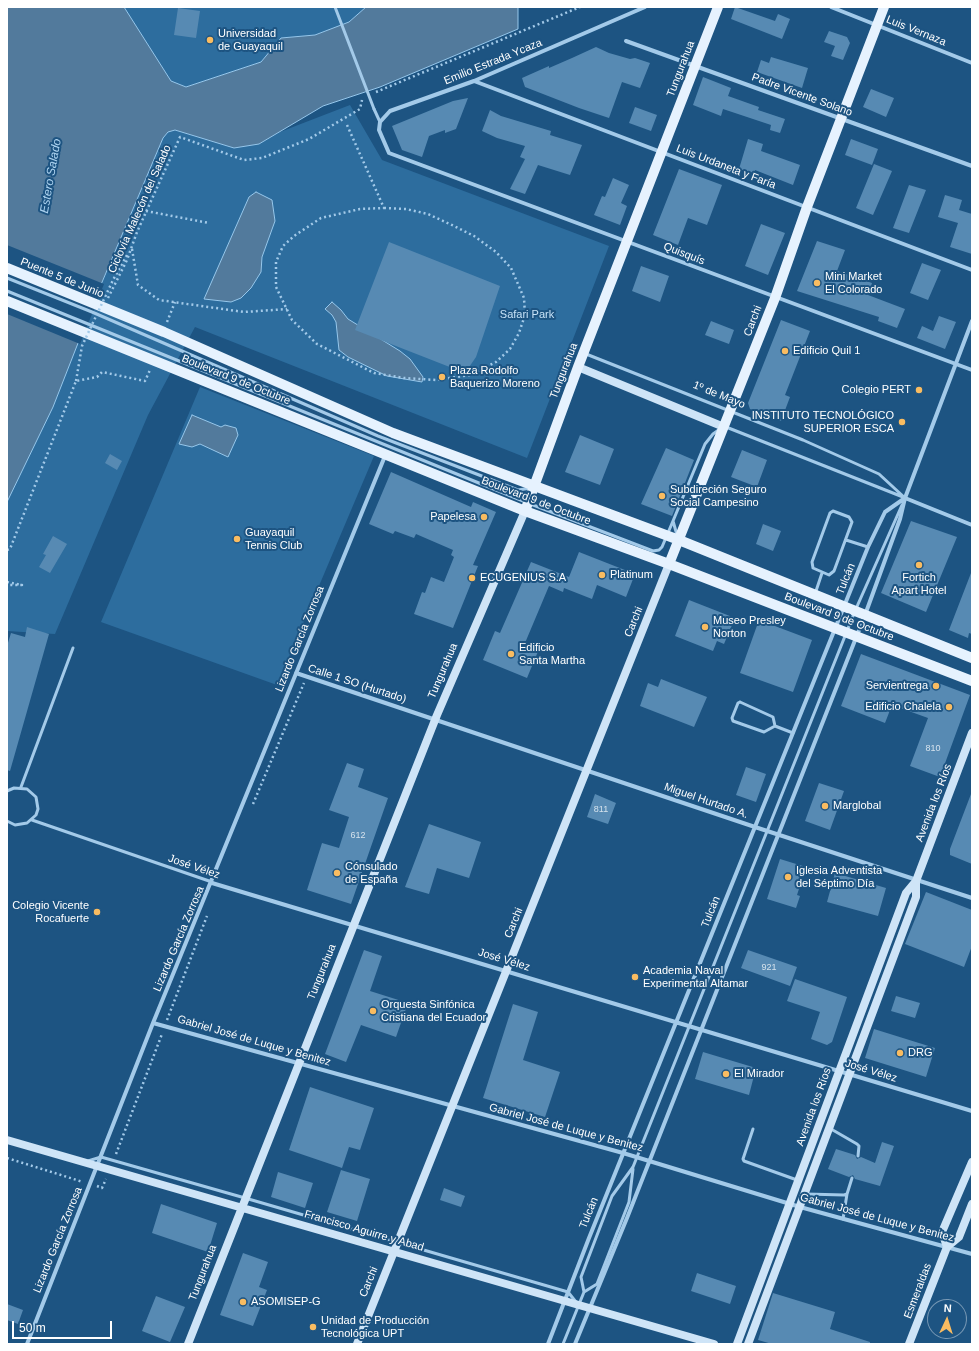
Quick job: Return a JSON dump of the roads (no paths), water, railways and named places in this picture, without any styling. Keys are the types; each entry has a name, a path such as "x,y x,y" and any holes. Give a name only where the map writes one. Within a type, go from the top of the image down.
{"main road":[{"name":"Tungurahua","path":"188,1344 436,719 527,507 578,367 718,7"},
{"name":"Carchi","path":"357,1344 588,771 730,411 884,7"},
{"name":"Puente 5 de Junio","path":"7,268 107,305"},
{"path":"7,301 97,333"},
{"name":"Boulevard 9 de Octubre","path":"107,305 164,332 393,433 679,540 972,658"},
{"name":"Boulevard 9 de Octubre","path":"97,333 154,360 386,454 527,507 669,564 972,681"},
{"path":"578,367 724,426"},
{"name":"Avenida los Ríos","path":"748,1344 916,897 917,880 972,733"},
{"name":"Avenida los Ríos","path":"737,1344 906,893 917,880"},
{"name":"Francisco Aguirre y Abad","path":"7,1140 86,1162 99,1161 242,1207 394,1251 567,1296 579,1304 590,1308 714,1344"},
{"path":"947,1247 942,1232 972,1162"},
{"name":"Esmeraldas","path":"909,1344 947,1247 960,1236 972,1204"}],"street":[{"name":"Emilio Estrada Ycaza","path":"380,122 390,111 474,81 645,7"},
{"name":"Luis Vernaza","path":"831,7 972,63"},
{"name":"Padre Vicente Solano","path":"626,41 972,166"},
{"name":"Luis Urdaneta y Faría","path":"474,81 972,270"},
{"name":"Quisquís","path":"380,122 379,130 389,153 774,298 972,370"},
{"path":"575,1344 780,834 857,637 900,519 905,498 972,321"},
{"name":"Lizardo García Zorrosa","path":"27,1344 153,1023 386,454"},
{"name":"1º de Mayo","path":"905,498 972,525"},
{"name":"Tulcán","path":"548,1344 623,1153 868,547 885,512 905,498"},
{"name":"Calle 1 SO (Hurtado)","path":"296,673 436,719"},
{"name":"Miguel Hurtado A.","path":"436,719 755,827 972,898"},
{"name":"José Vélez","path":"212,882 972,1111"},
{"name":"Gabriel José de Luque y Benitez","path":"153,1023 623,1153 800,1207 972,1254"}],"lane":[{"path":"335,7 380,122"},
{"name":"Puente 5 de Junio","path":"7,278 92,312"},
{"path":"7,290 97,333"},
{"name":"Boulevard 9 de Octubre","path":"92,312 378,436 518,490 534,487"},
{"name":"Boulevard 9 de Octubre","path":"97,333 527,507 653,551 662,548 705,444 713,434 724,426"},
{"name":"1º de Mayo","path":"584,353 730,411 879,474 905,498"},
{"path":"563,1344 584,1292 581,1277 612,1196 633,1167 846,633 905,498 724,426"},
{"path":"832,511 852,519 846,540 832,574 822,573 813,568 812,562 832,511"},
{"path":"673,521 679,540"},
{"path":"846,540 868,547"},
{"path":"815,595 822,573"},
{"path":"21,787 73,648"},
{"path":"775,726 773,717 744,702 738,703 732,718 734,722 764,732 775,726 793,733"},
{"path":"7,791 21,787 32,792 38,803 38,809 32,820 21,825 14,825 7,821"},
{"name":"José Vélez","path":"32,820 212,882"},
{"path":"829,1128 857,1144 859,1146 858,1156"},
{"path":"753,1130 743,1159 744,1161 799,1181"},
{"path":"99,1161 246,1198 567,1296"},
{"path":"584,1292 597,1284 630,1202 633,1167"},
{"path":"843,1219 847,1194 852,1178"},
{"path":"805,1194 847,1194"}],"water":[{"name":"Estero Salado","path":"7,7 124,7 171,81 186,87 261,62 281,38 315,35 349,22 366,7 518,7 518,29 380,87 323,106 259,144 234,148 175,130 168,132 163,138 100,287 53,407 7,502"},
{"path":"256,192 272,200 275,221 262,257 261,272 251,288 241,298 231,302 204,299 249,197"},
{"path":"332,302 348,319 400,351 410,359 423,377 422,382 387,376 348,357 339,350 336,322 332,315 325,309"},
{"path":"192,415 221,427 225,425 236,428 238,435 228,457 200,444 192,447 179,444"}],"place":[{"name":"Universidad de Guayaquil","path":"210,40"},
{"name":"Mini Market El Colorado","path":"817,283"},
{"name":"Edificio Quil 1","path":"785,351"},
{"name":"Plaza Rodolfo Baquerizo Moreno","path":"442,377"},
{"name":"Colegio PERT","path":"919,390"},
{"name":"INSTITUTO TECNOLÓGICO SUPERIOR ESCA","path":"902,422"},
{"name":"Subdireción Seguro Social Campesino","path":"662,496"},
{"name":"Papelesa","path":"484,517"},
{"name":"Guayaquil Tennis Club","path":"237,539"},
{"name":"Fortich Apart Hotel","path":"919,565"},
{"name":"Platinum","path":"602,575"},
{"name":"ECUGENIUS S.A","path":"472,578"},
{"name":"Museo Presley Norton","path":"705,627"},
{"name":"Edificio Santa Martha","path":"511,654"},
{"name":"Servientrega","path":"936,686"},
{"name":"Edificio Chalela","path":"949,707"},
{"name":"Marglobal","path":"825,806"},
{"name":"Cónsulado de España","path":"337,873"},
{"name":"Iglesia Adventista del Séptimo Día","path":"788,877"},
{"name":"Colegio Vicente Rocafuerte","path":"97,912"},
{"name":"Academia Naval Experimental Altamar","path":"635,977"},
{"name":"Orquesta Sinfónica Cristiana del Ecuador","path":"373,1011"},
{"name":"DRG","path":"900,1053"},
{"name":"El Mirador","path":"726,1074"},
{"name":"ASOMISEP-G","path":"243,1302"},
{"name":"Unidad de Producción Tecnológica UPT","path":"313,1327"}],"park label":[{"name":"Safari Park","path":"527,315"}]}
